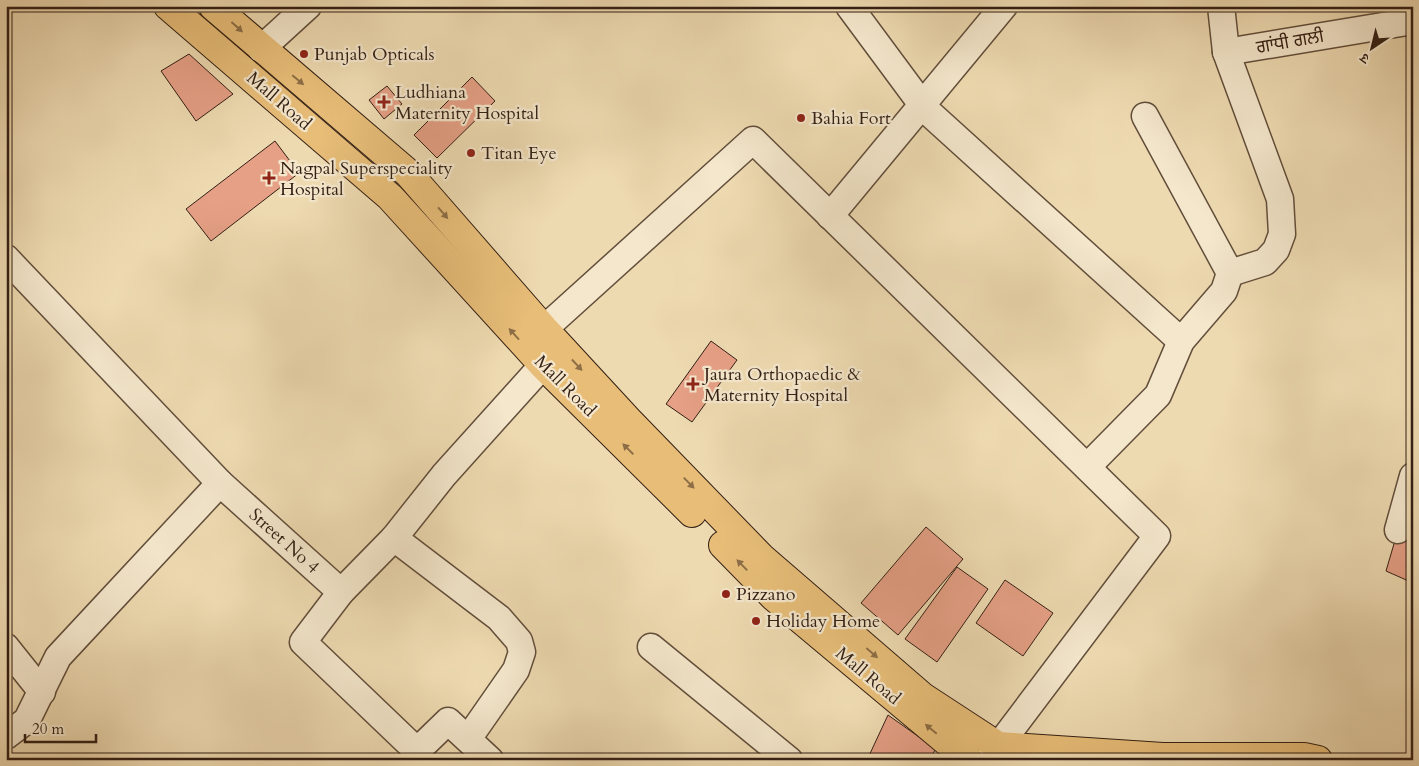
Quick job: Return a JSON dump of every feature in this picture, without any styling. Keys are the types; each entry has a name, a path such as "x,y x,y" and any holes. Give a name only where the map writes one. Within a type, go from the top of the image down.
{"main road":[{"name":"Mall Road","path":"168,6 390,197 543,365 774,597 968,760"},
{"path":"213,6 260,49 408,173 544,329 628,420 761,557 923,697 993,753 1163,757 1304,757 1318,760"}],"street":[{"path":"260,49 308,6"},
{"path":"849,6 923,105 1180,341"},
{"path":"830,216 1004,6"},
{"path":"1221,6 1226,52 1280,199 1282,234 1276,250 1264,262 1230,273"},
{"name":"ਗਾਂਧੀ ਗਲੀ","path":"1226,52 1413,21"},
{"path":"1088,467 1158,395 1180,341 1224,291 1230,273 1145,116"},
{"path":"544,329 753,140 1157,536 993,753"},
{"name":"Street No 4","path":"6,258 220,483 341,592"},
{"path":"490,760 448,721 417,751 303,642 341,592 394,538 444,476 543,365"},
{"path":"1398,530 1413,476"},
{"path":"6,736 28,720 58,657 220,483"},
{"path":"394,538 499,618 519,641 522,652 516,670 468,739"},
{"path":"6,647 42,692"},
{"path":"651,647 789,760"}],"building":[{"path":"189,54 233,94 196,121 161,71"},
{"path":"472,77 495,101 437,158 414,135"},
{"path":"387,86 402,104 384,119 369,100"},
{"path":"275,141 299,173 211,241 186,209"},
{"path":"711,341 737,360 692,422 666,404"},
{"path":"1413,479 1413,583 1386,571"},
{"path":"926,527 963,559 898,635 861,603"},
{"path":"957,567 988,589 937,662 905,639"},
{"path":"1005,580 1053,613 1023,656 976,623"},
{"path":"888,715 936,749 928,760 867,760"}],"place":[{"name":"Punjab Opticals","path":"304,54"},
{"name":"Ludhiana Maternity Hospital","path":"384,102"},
{"name":"Bahia Fort","path":"801,118"},
{"name":"Titan Eye","path":"471,153"},
{"name":"Nagpal Superspeciality Hospital","path":"269,178"},
{"name":"Jaura Orthopaedic & Maternity Hospital","path":"693,384"},
{"name":"Pizzano","path":"726,594"},
{"name":"Holiday Home","path":"756,621"}]}
